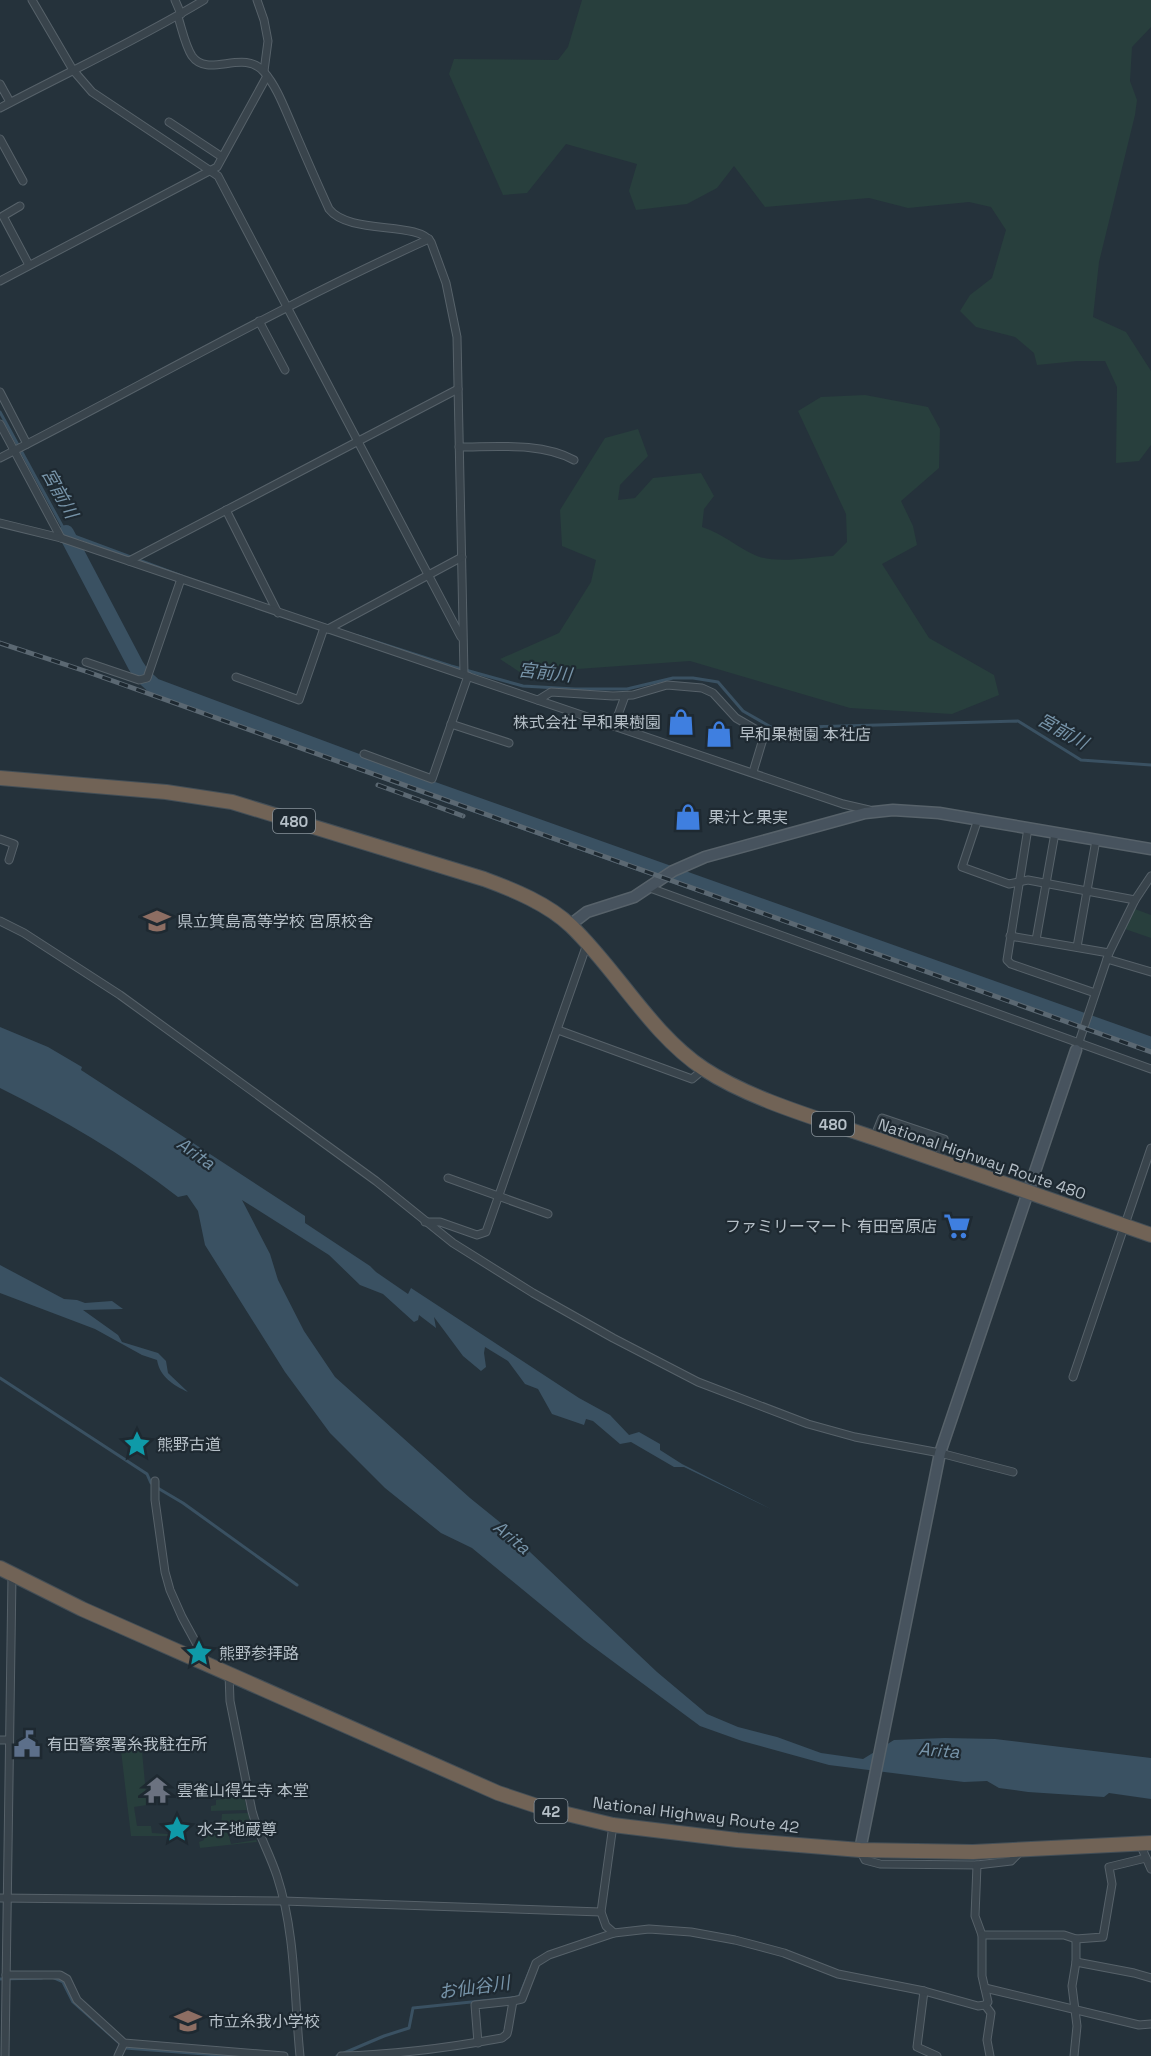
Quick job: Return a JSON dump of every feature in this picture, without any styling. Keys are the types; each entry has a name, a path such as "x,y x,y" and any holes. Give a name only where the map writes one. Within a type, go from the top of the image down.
{"highway":[{"name":"National Highway Route 480","path":"0,778 166,792 232,802 484,879 533,900 570,925 666,1036 704,1069 739,1088 1151,1235"},
{"name":"National Highway Route 42","path":"6,1571 82,1609 498,1793 546,1809 612,1825 860,1851 974,1852 1145,1844"}],"street":[{"path":"32,0 73,70 92,92 218,176 463,639"},
{"path":"175,0 191,54 199,62 211,65 243,62 265,74 282,103 328,210 333,215 353,223 416,233 429,239 443,274 455,325 463,639 466,675 432,779 364,754"},
{"path":"0,108 179,16 204,0"},
{"path":"0,281 217,167 265,74 268,41 257,0"},
{"path":"0,84 10,102"},
{"path":"169,122 222,157"},
{"path":"0,140 23,181"},
{"path":"20,206 3,216 29,265"},
{"path":"0,458 287,306 429,239"},
{"path":"259,321 285,370"},
{"path":"129,561 458,389"},
{"path":"0,392 27,444"},
{"path":"0,424 62,538"},
{"path":"459,447 531,447 560,452 574,460"},
{"path":"226,510 278,613"},
{"path":"0,523 62,538 843,804 875,811 926,811 1151,849"},
{"path":"236,677 299,700 326,628 462,557"},
{"path":"86,662 139,680 147,678 181,579"},
{"path":"538,700 548,692 625,696 667,685 709,690 736,718 762,733 763,739 753,772"},
{"path":"614,726 625,696"},
{"path":"451,724 509,743"},
{"path":"570,925 595,908 627,900 650,888 673,871 705,857 875,811"},
{"path":"978,819 962,867 1009,884 1028,880 1135,900"},
{"path":"1029,828 1010,936 1007,957 1009,963 1095,993"},
{"path":"1036,940 1055,833"},
{"path":"0,839 14,844 9,860"},
{"path":"1077,947 1096,840"},
{"path":"1024,1848 1011,1861 977,1865 880,1864 865,1860 860,1851 940,1453 1108,956 1135,900 1151,876"},
{"path":"650,888 1077,1046 1151,1069"},
{"path":"0,921 24,933 120,995 376,1181 453,1243 533,1293 613,1338 698,1382 808,1424 855,1437 940,1453 1013,1472"},
{"path":"1010,936 1077,947 1151,972"},
{"path":"425,1222 440,1222 482,1235 486,1232 500,1198 588,944"},
{"path":"558,1030 692,1079 704,1069"},
{"path":"874,1138 882,1118 944,1139 938,1160"},
{"path":"1073,1377 1151,1148"},
{"path":"447,1178 548,1214"},
{"path":"155,1481 155,1500 165,1572 170,1590 207,1664"},
{"path":"5,2056 6,1975 3,1898 9,1740 6,1571"},
{"path":"229,1673 230,1701 252,1811 256,1828 277,1877 292,1946 300,2056"},
{"path":"0,1740 9,1740"},
{"path":"612,1825 601,1912 606,1926 614,1933"},
{"path":"1145,1844 1146,1858 1151,1869"},
{"path":"981,1935 1064,1935 1077,1939 1103,1937 1112,1884 1109,1867 1146,1858"},
{"path":"977,1865 975,1917 981,1935 982,1976 988,2002 985,2005"},
{"path":"3,1898 283,1901 601,1912"},
{"path":"478,2043 475,2005 522,1999 533,1968 540,1960 569,1947 614,1933 649,1929 691,1932 784,1953 838,1974 924,1991 978,2006 985,2005"},
{"path":"1074,2056 1077,2026 1072,1986 1077,1939"},
{"path":"1076,1962 1151,1978"},
{"path":"6,1975 60,1975 67,1979 77,2000 124,2043 284,2056"},
{"path":"985,1988 1138,2025 1151,2024"},
{"path":"924,1991 917,2047 937,2056"},
{"path":"341,2056 431,2051 502,2038 507,2034 513,2001"},
{"path":"985,2005 991,2013 987,2040 990,2056"},
{"path":"118,2056 124,2043"},
{"path":"155,2056 156,2046"}],"green space":[{"path":"582,0 1151,0 1151,27 1132,47 1130,81 1137,100 1135,115 1099,262 1093,317 1126,332 1151,371 1151,445 1139,461 1116,463 1117,387 1105,361 1037,365 1034,353 1015,337 976,327 960,311 970,295 992,278 1006,230 991,207 969,202 908,208 869,198 765,207 734,166 717,188 687,204 636,210 629,191 637,164 566,144 527,193 503,195 449,74 454,59 558,60 568,47"},
{"path":"865,395 928,407 940,429 939,468 901,501 913,526 917,545 882,564 929,638 994,675 999,695 952,714 850,708 690,661 521,673 500,659 559,633 591,582 596,560 562,546 560,510 605,438 638,429 648,456 620,485 618,500 635,498 653,478 701,473 714,496 704,509 702,527 750,553 774,560 833,556 847,542 846,514 798,411 821,397"},
{"path":"1135,909 1151,915 1151,938 1125,929"},
{"path":"141,1740 147,1805 134,1807 137,1826 151,1826 152,1833 168,1834 168,1836 131,1836 120,1742"},
{"path":"244,1796 247,1810 211,1811 211,1806 216,1805 216,1800"},
{"path":"248,1813 250,1821 226,1827 221,1824 222,1814"},
{"path":"203,1831 228,1833 231,1844 256,1840 257,1842 200,1848 199,1842 204,1840"}],"water":[{"name":"Arita","path":"0,1027 48,1047 82,1067 81,1070 305,1216 305,1223 408,1294 411,1288 579,1398 610,1415 629,1435 639,1432 660,1444 660,1450 682,1464 773,1510 684,1467 674,1467 631,1442 620,1444 593,1421 586,1419 584,1425 552,1414 538,1389 525,1384 508,1361 485,1347 486,1367 481,1371 463,1356 434,1317 436,1328 419,1315 418,1320 414,1322 383,1294 360,1285 329,1255 242,1200 270,1254 278,1280 304,1331 335,1377 470,1498 517,1536 530,1552 657,1672 707,1714 738,1727 777,1737 821,1753 863,1759 894,1740 945,1738 995,1739 1151,1758 1151,1799 1109,1793 1104,1797 1028,1792 999,1788 987,1781 964,1782 829,1765 742,1741 700,1726 584,1640 472,1548 441,1533 385,1488 330,1433 285,1372 205,1245 198,1211 187,1195 178,1197 136,1166 92,1138 0,1088"},
{"path":"0,1265 64,1299 85,1303 112,1301 123,1309 83,1310 118,1335 122,1342 158,1353 166,1361 168,1373 188,1392 168,1380 157,1360 142,1355 95,1329 0,1293"}],"waterway":[{"name":"宮前川","path":"0,412 66,533 179,575"},
{"path":"66,533 136,666 154,686 417,784 1151,1045"},
{"name":"宮前川","path":"358,636 523,686 627,689 673,678 718,682 743,711 781,731 807,727 1018,721 1081,760 1151,765"},
{"path":"0,1378 147,1474 151,1483"},
{"path":"156,1487 183,1503 297,1585"},
{"name":"お仙谷川","path":"337,2056 409,2028 413,2008 519,1997 531,1968"},
{"name":"お仙谷川","path":"0,1979 42,1978"},
{"name":"お仙谷川","path":"54,1978 63,1982 73,2002 125,2048 231,2056"}],"railway":[{"path":"0,643 88,672 1151,1052"},
{"path":"378,785 463,816"}],"place":[{"name":"株式会社 早和果樹園","path":"681,722"},
{"name":"早和果樹園 本社店","path":"719,734"},
{"name":"果汁と果実","path":"688,817"},
{"name":"県立箕島高等学校 宮原校舎","path":"157,921"},
{"name":"ファミリーマート 有田宮原店","path":"957,1226"},
{"name":"熊野古道","path":"137,1444"},
{"name":"熊野参拝路","path":"199,1653"},
{"name":"有田警察署糸我駐在所","path":"27,1744"},
{"name":"雲雀山得生寺 本堂","path":"157,1790"},
{"name":"水子地蔵尊","path":"177,1829"},
{"name":"市立糸我小学校","path":"188,2021"}]}
